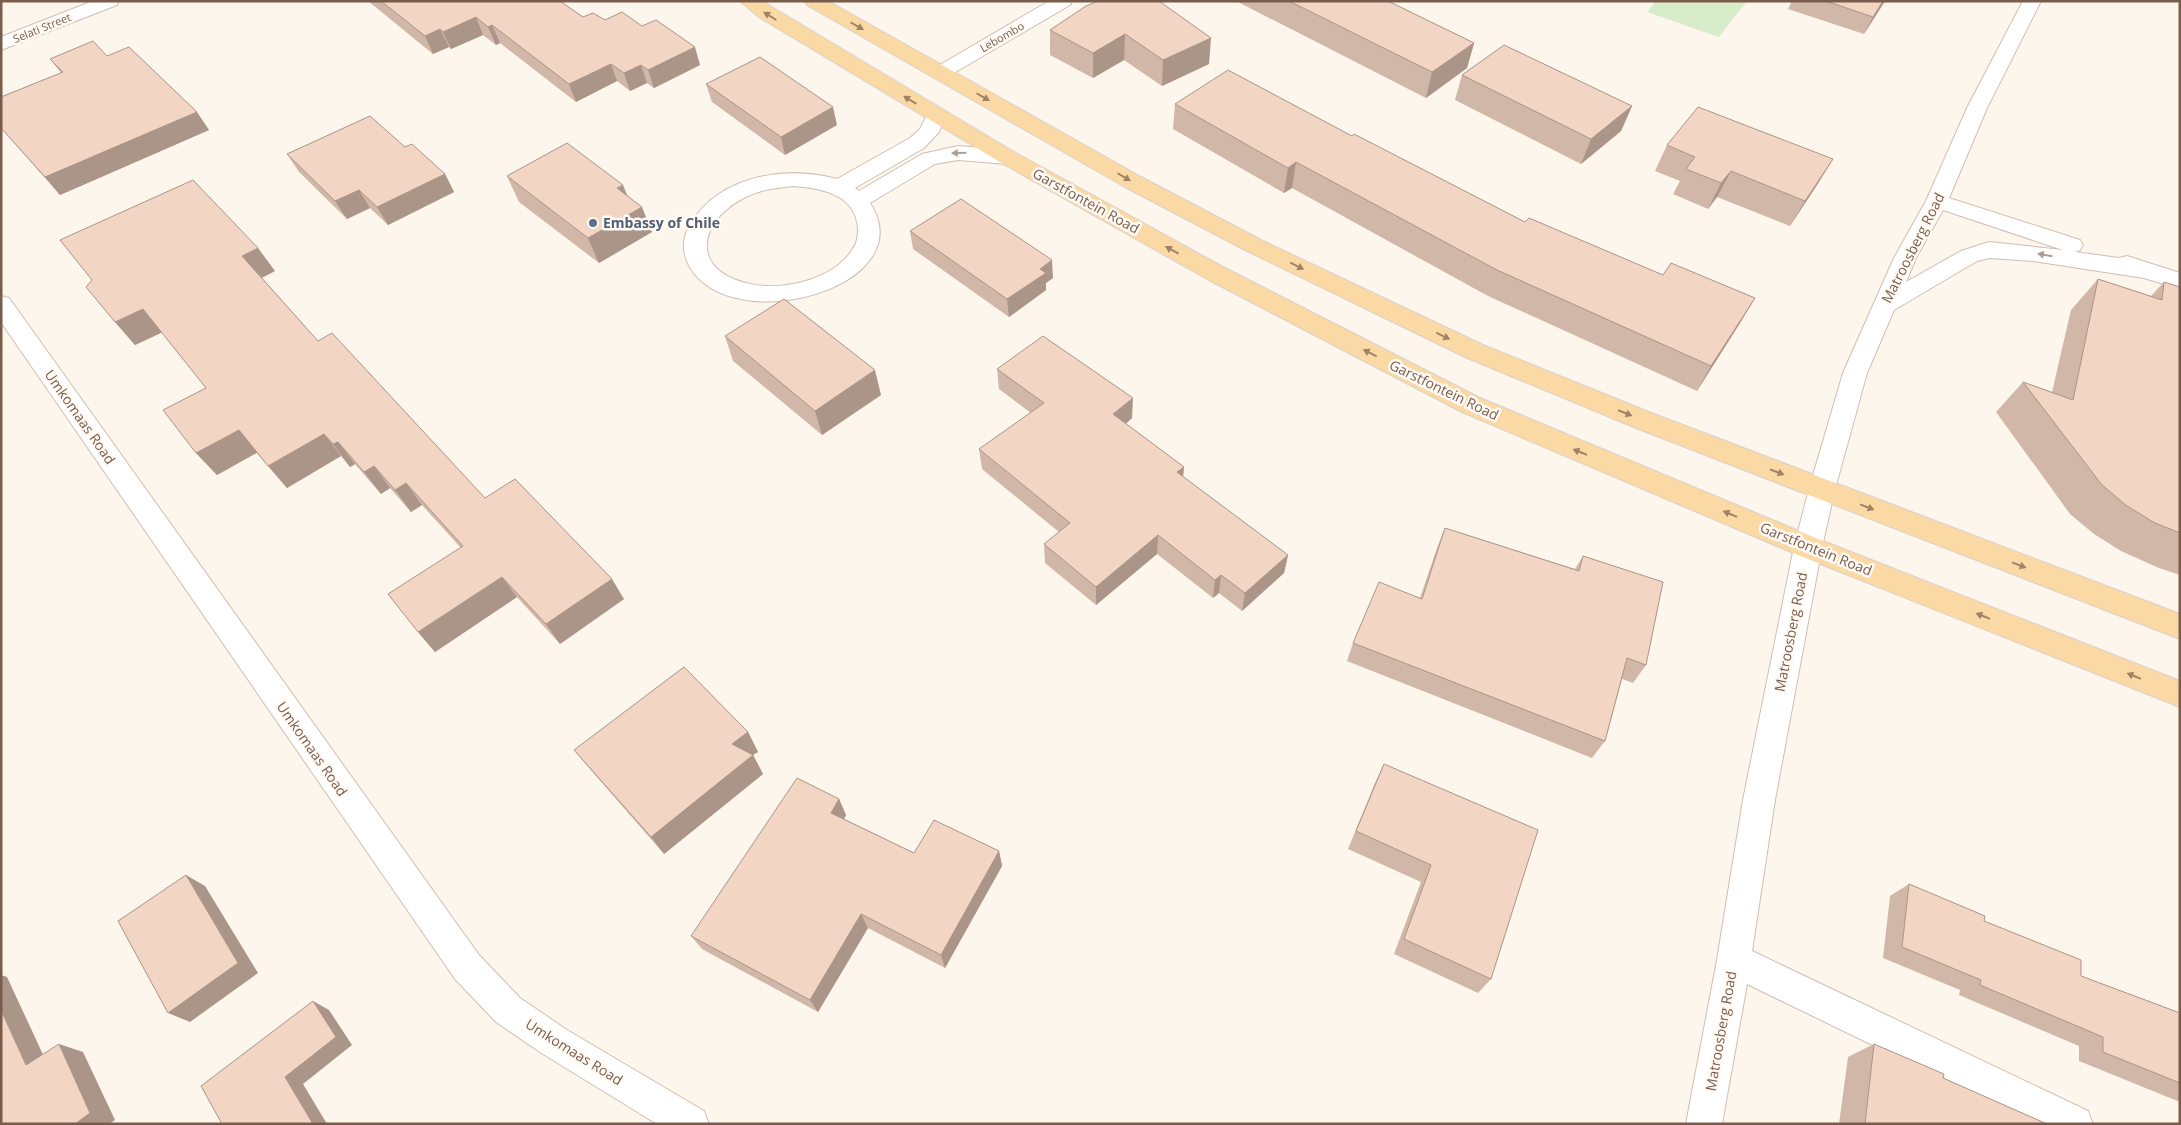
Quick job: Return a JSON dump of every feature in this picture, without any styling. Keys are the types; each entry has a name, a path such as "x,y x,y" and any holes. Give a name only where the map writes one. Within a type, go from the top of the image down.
{"main road":[{"name":"Garstfontein Road","path":"749,1 1007,157 1215,273 1471,405 1808,547 2180,694"},
{"path":"814,1 1133,182 1244,241 1474,351 1645,421 2180,627"}],"street":[{"name":"Selati Street","path":"1,44 110,1"},
{"name":"Lebombo","path":"940,73 1063,1"},
{"name":"Matroosberg Road","path":"1704,1124 1734,960 1760,800 1808,547 1822,489 1856,373 1884,305 1905,258 1937,201 1977,108 2032,1"},
{"path":"838,188 916,143 929,132 936,115"},
{"path":"858,201 929,159 958,153 1007,157"},
{"path":"793,179 817,181 838,188 858,201 867,215 870,232 865,249 853,265 834,279 809,288 782,294 756,294 732,288 712,278 700,264 695,247 697,231 707,214 723,200 744,189 768,182 793,179"},
{"path":"1937,201 2179,281"},
{"path":"1884,305 1969,256 1988,250 2016,250 2145,270"},
{"name":"Umkomaas Road","path":"1,304 467,967 508,1010 555,1042 691,1124"},
{"path":"1734,960 2075,1124"}],"green space":[{"path":"1656,1 1747,1 1719,37 1647,12"}],"building":[{"path":"381,1 560,1 583,17 593,13 605,20 622,12 642,26 656,20 695,47 648,70 641,65 624,73 611,64 569,84 492,25 488,27 476,17 443,32 440,29 425,36"},
{"path":"1098,1 1159,1 1211,38 1163,60 1125,34 1093,53 1050,30 1086,6"},
{"path":"1289,1 1388,1 1474,43 1432,72"},
{"path":"1826,1 1883,1 1873,17"},
{"path":"93,41 107,56 129,47 197,112 45,177 1,128 1,97 63,72 50,59"},
{"path":"1504,45 1632,106 1591,139 1462,75"},
{"path":"760,57 833,107 781,137 706,84"},
{"path":"1228,70 1352,136 1354,134 1525,222 1529,218 1663,275 1671,263 1755,298 1711,366 1497,270 1296,162 1288,168 1175,104"},
{"path":"1698,107 1833,159 1805,201 1731,171 1721,183 1686,169 1695,157 1667,145"},
{"path":"370,116 405,147 412,144 445,174 377,207 359,190 335,201 287,154"},
{"path":"567,143 623,185 617,188 642,207 588,238 507,176"},
{"path":"193,180 258,248 242,256 318,341 332,333 485,498 515,479 612,579 546,624 502,577 418,632 388,594 463,546 406,483 395,490 374,466 364,472 338,442 333,444 324,434 268,466 239,430 196,453 163,410 206,388 143,309 115,322 86,287 92,280 60,240"},
{"path":"961,199 1052,260 1040,269 1046,273 1007,299 910,231"},
{"path":"2098,279 2162,300 2164,282 2180,287 2180,533 2155,523 2127,506 2102,485 2023,382 2073,400"},
{"path":"784,299 875,370 815,411 725,336"},
{"path":"1043,336 1133,398 1113,414 1184,467 1177,472 1288,555 1245,593 1221,575 1215,580 1158,535 1096,587 1044,544 1070,523 979,449 1044,403 997,369"},
{"path":"1445,528 1579,571 1583,556 1663,582 1646,665 1627,658 1605,741 1353,643 1379,582 1422,599"},
{"path":"684,667 748,732 732,744 753,755 651,837 574,750"},
{"path":"1384,764 1538,830 1491,979 1404,939 1431,865 1356,831"},
{"path":"797,778 839,799 831,813 914,853 934,820 999,851 941,955 861,914 810,1000 691,936"},
{"path":"186,875 238,963 168,1013 118,921"},
{"path":"1909,884 1985,916 1984,921 2081,960 2081,976 2180,1013 2180,1083 2103,1052 2103,1037 1980,985 1981,980 1902,947"},
{"path":"313,1001 336,1037 285,1077 313,1124 222,1124 201,1086"},
{"path":"1,1010 26,1065 59,1044 90,1113 75,1124 1,1124"},
{"path":"1874,1044 1944,1074 1943,1078 2047,1124 1865,1124"}],"place":[{"name":"Embassy of Chile","path":"593,223"}]}
